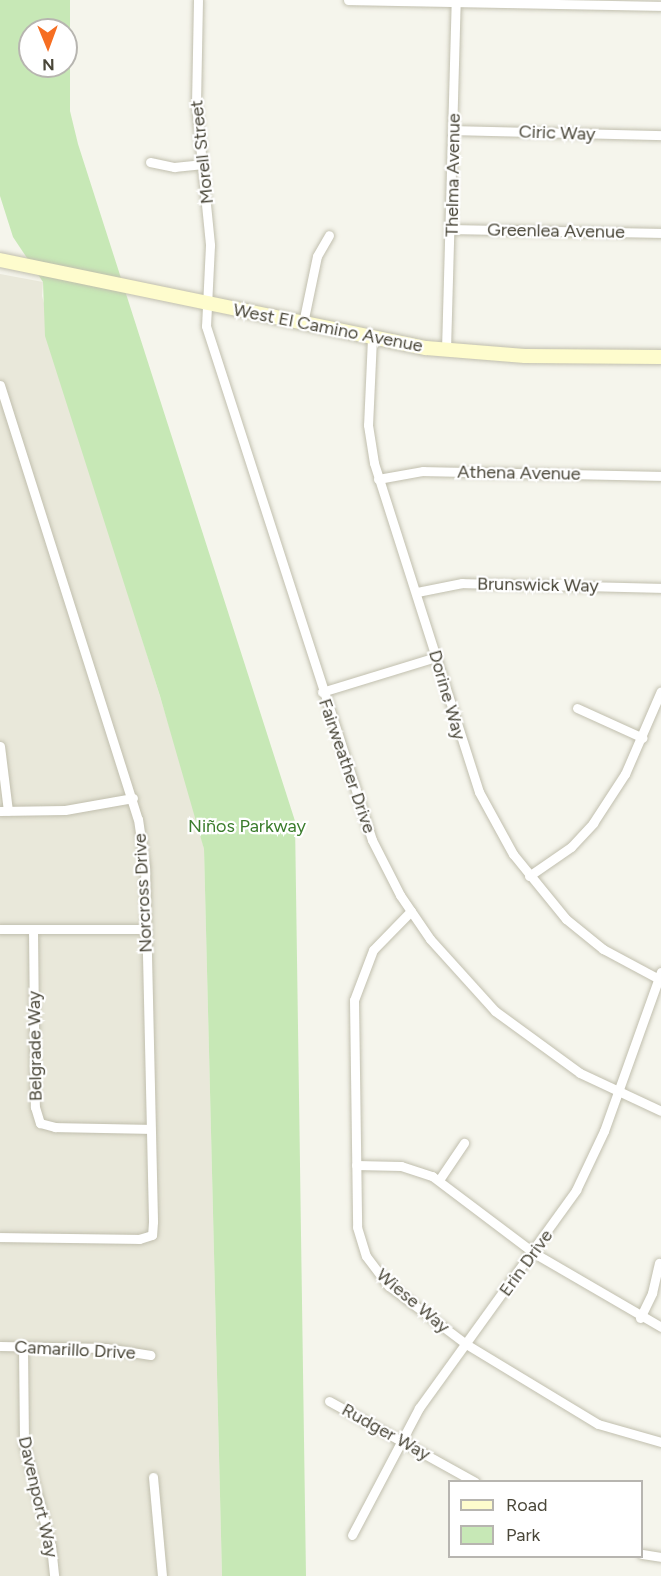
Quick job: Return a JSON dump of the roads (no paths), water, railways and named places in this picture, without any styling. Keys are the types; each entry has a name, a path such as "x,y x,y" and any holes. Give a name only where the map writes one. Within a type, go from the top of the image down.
{"main road":[{"name":"West El Camino Avenue","path":"0,260 372,338 446,350 661,357"}],"street":[{"name":"Morell Street","path":"198,0 196,104 209,220 206,303"},
{"path":"348,0 661,6"},
{"name":"Thelma Avenue","path":"446,350 452,229 456,1"},
{"name":"Ciric Way","path":"454,130 661,135"},
{"path":"150,162 174,167 201,164"},
{"name":"Greenlea Avenue","path":"452,229 661,233"},
{"path":"303,323 317,256 329,235"},
{"name":"Fairweather Drive","path":"206,303 206,326 322,692 359,807 388,872 411,911 452,966 495,1011 550,1054 618,1093 661,1111"},
{"name":"Dorine Way","path":"372,338 368,425 378,479 417,592 479,792 529,876 582,934 624,962 660,975"},
{"name":"Norcross Drive","path":"0,385 133,798 143,851 152,1235 139,1239 0,1238"},
{"name":"Athena Avenue","path":"378,479 423,471 661,476"},
{"name":"Brunswick Way","path":"417,592 462,584 661,588"},
{"path":"322,692 436,657"},
{"path":"529,876 571,847 593,823 643,738 661,691"},
{"path":"577,708 643,738"},
{"path":"0,746 4,811 91,808 133,798"},
{"name":"Wiese Way","path":"411,911 373,950 354,1000 357,1227 373,1269 466,1344 598,1424 661,1442"},
{"path":"0,929 146,929"},
{"name":"Belgrade Way","path":"33,929 35,1107 40,1123 55,1127 150,1129"},
{"name":"Erin Drive","path":"352,1535 419,1408 534,1253 581,1180 618,1093 660,975"},
{"path":"439,1180 464,1143"},
{"path":"356,1165 400,1166 439,1180 534,1253 640,1318 661,1327"},
{"path":"640,1318 655,1287 659,1263"},
{"name":"Camarillo Drive","path":"0,1346 106,1348 150,1355"},
{"name":"Davenport Way","path":"23,1346 24,1444 51,1546 54,1576"},
{"name":"Rudger Way","path":"329,1401 402,1438 471,1480"},
{"path":"153,1477 162,1576"},
{"path":"643,1554 661,1557"}],"park label":[{"name":"Niños Parkway","path":"247,826"}]}
